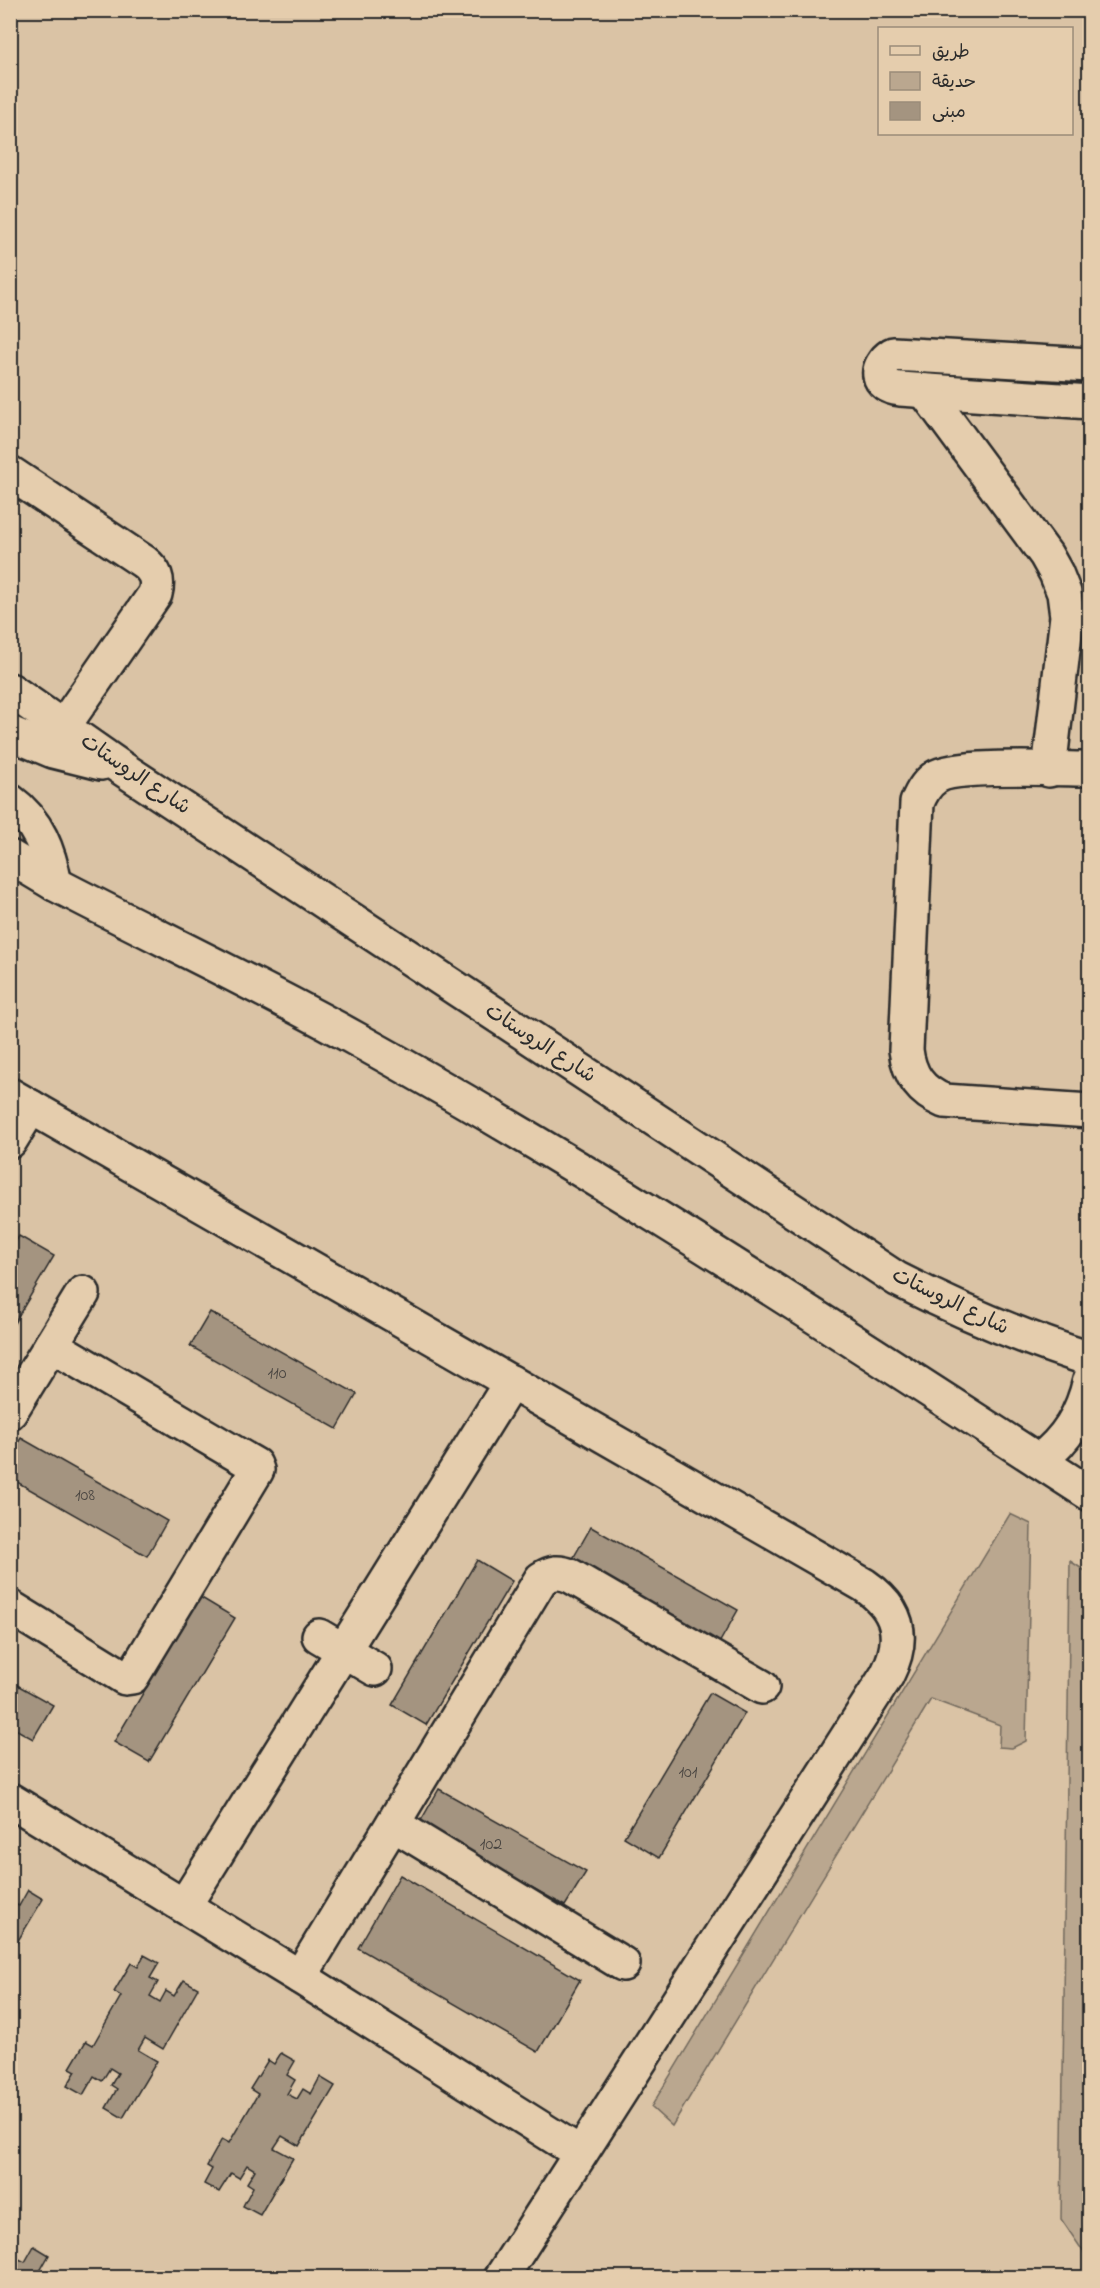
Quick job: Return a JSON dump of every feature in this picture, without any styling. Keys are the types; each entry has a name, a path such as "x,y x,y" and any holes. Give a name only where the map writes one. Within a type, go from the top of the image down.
{"street":[{"path":"1089,365 893,354 884,360 879,370 881,380 889,388 1089,402"},
{"path":"925,391 1046,555 1064,593 1067,616 1066,639 1049,770"},
{"path":"10,473 144,562 152,568 157,578 155,594 63,727"},
{"name":"شارع الروستات","path":"10,690 120,767 897,1279 986,1322 1089,1359"},
{"path":"10,733 53,751 120,767"},
{"path":"1089,769 947,772 936,776 921,793 917,803 906,1050 908,1066 915,1080 923,1089 944,1101 1089,1111"},
{"path":"10,801 31,821 43,840 51,861 55,884"},
{"path":"10,857 55,884 354,1038 561,1158 768,1287 1089,1494"},
{"path":"10,1141 21,1101 864,1585 881,1597 893,1615 898,1635 896,1656 886,1675 501,2277"},
{"path":"10,1412 83,1293"},
{"path":"10,1607 125,1678 132,1677 257,1470 255,1465 51,1345"},
{"path":"1039,1461 1068,1434 1078,1417 1089,1380"},
{"path":"184,1906 332,1644 511,1382"},
{"path":"300,1977 541,1579 550,1573 561,1572 571,1576 762,1687"},
{"path":"332,1644 375,1669"},
{"path":"10,1800 300,1977 580,2153"},
{"path":"393,1824 623,1964"}],"green space":[{"path":"1010,1514 1031,1524 1026,1741 1012,1748 999,1747 1000,1725 931,1699 672,2126 651,2107"},
{"path":"1070,1561 1090,1574 1089,2260 1061,2219"}],"building":[{"path":"19,1236 54,1256 10,1330 10,1251"},
{"path":"210,1312 357,1394 337,1429 190,1346"},
{"path":"21,1438 167,1521 147,1556 10,1478 10,1456"},
{"path":"591,1527 738,1610 718,1645 571,1562"},
{"path":"477,1560 512,1581 426,1725 392,1705"},
{"path":"200,1597 235,1618 149,1762 114,1742"},
{"path":"10,1681 53,1705 33,1739 10,1726"},
{"path":"710,1693 745,1713 659,1858 624,1837"},
{"path":"439,1789 586,1872 565,1906 419,1824"},
{"path":"400,1875 580,1980 538,2052 358,1948"},
{"path":"28,1890 43,1899 10,1954 10,1902 19,1906"},
{"path":"144,1955 159,1963 150,1978 158,1982 150,1996 160,2002 166,1991 174,1996 184,1980 198,1988 163,2049 145,2038 138,2050 157,2061 123,2118 106,2108 117,2089 111,2085 118,2073 110,2068 102,2081 94,2076 83,2095 67,2086 76,2071 70,2068 86,2041 93,2045 121,1996 114,1992 131,1963 138,1967"},
{"path":"281,2053 295,2061 287,2075 295,2080 287,2094 297,2099 303,2089 311,2094 320,2077 335,2086 299,2146 282,2136 274,2148 293,2158 260,2215 243,2206 253,2187 247,2183 255,2170 247,2165 239,2178 231,2173 219,2192 204,2184 212,2169 207,2166 222,2139 229,2143 258,2094 250,2089 268,2060 274,2064"},
{"path":"34,2246 49,2255 36,2278 10,2278 10,2268 17,2258 25,2262"}]}
